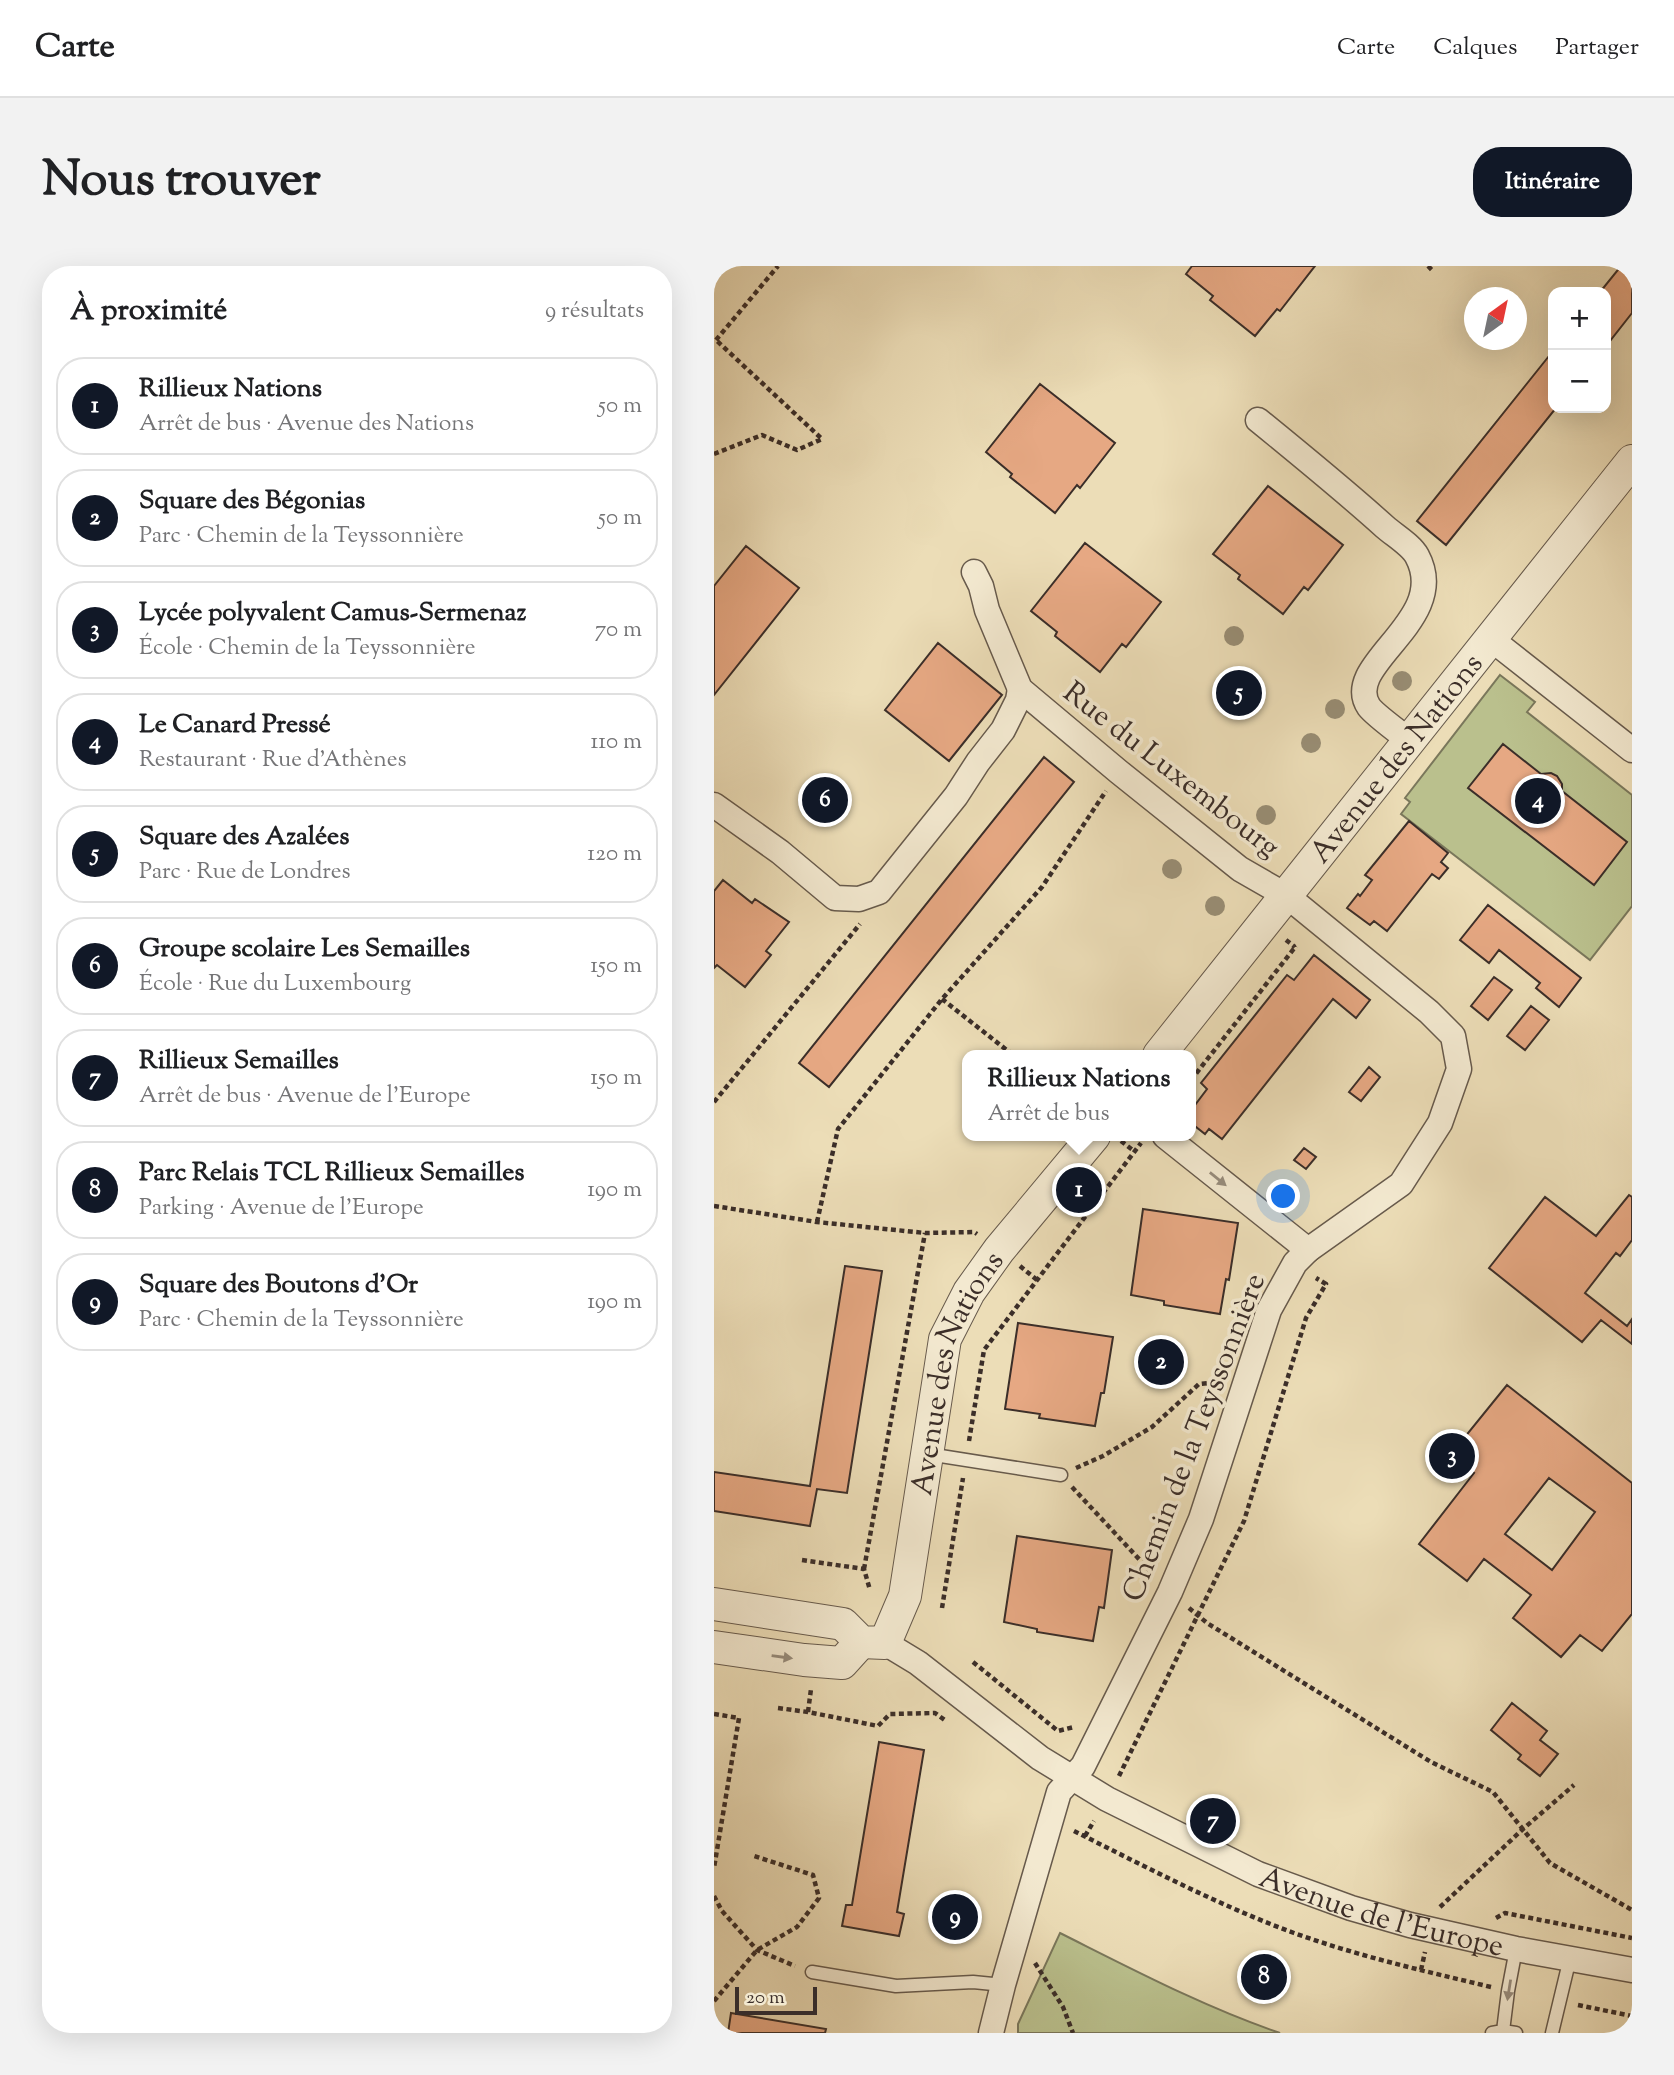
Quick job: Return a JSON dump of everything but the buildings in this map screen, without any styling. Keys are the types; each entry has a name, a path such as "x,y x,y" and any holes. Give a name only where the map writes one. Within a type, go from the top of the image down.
{"street":[{"path":"1258,420 1416,554 1422,572 1424,593 1417,611 1367,675 1365,693 1369,707 1410,741"},
{"name":"Avenue des Nations","path":"1163,1050 1632,461"},
{"name":"Rue du Luxembourg","path":"974,572 1020,689 1240,869 1287,896"},
{"path":"1491,639 1632,750"},
{"name":"Rue du Luxembourg","path":"714,805 780,852 835,898 859,899 879,892 956,796 1003,730 1018,700 1020,689"},
{"name":"Chemin de la Teyssonnière","path":"991,2033 1059,1792 1083,1766 1170,1592 1201,1519 1269,1310 1295,1264 1308,1250 1401,1184 1440,1123 1459,1069 1453,1036 1429,1012 1287,896"},
{"name":"Avenue des Nations","path":"873,1642 905,1596 945,1339 969,1292 999,1250 1090,1141"},
{"path":"1171,1141 1308,1250"},
{"name":"Avenue de l'Europe","path":"714,1604 843,1624 873,1642 918,1663 1040,1758 1072,1778 1107,1799 1258,1874 1351,1908 1431,1930 1632,1970"},
{"path":"714,1647 804,1661 842,1663 873,1642"}],"lane":[{"path":"927,1454 1061,1475"},
{"path":"1504,2032 1516,1949"},
{"path":"1552,2033 1570,1958"},
{"path":"812,1972 896,1986 972,1982 1003,1985"}],"path":[{"path":"714,454 762,435 797,450 822,439 715,341 778,266"},
{"path":"817,1223 838,1129 942,999 1042,887 1119,772"},
{"path":"1196,1074 1316,920"},
{"path":"942,999 1007,1050"},
{"path":"942,1608 985,1350 1143,1141"},
{"path":"714,1206 817,1223 925,1233 974,1232 1037,1280"},
{"path":"870,1590 864,1569 925,1233"},
{"path":"973,1662 1058,1731 1077,1727 1113,1746 1116,1781 1244,1521 1306,1318 1326,1284"},
{"path":"1223,1382 1199,1384 1152,1427 1103,1457 1061,1475 1170,1592 1207,1623 1432,1762 1493,1792 1550,1863 1632,1910"},
{"path":"802,1560 864,1569"},
{"path":"808,1712 812,1687"},
{"path":"778,1708 878,1726 890,1714 935,1713"},
{"path":"714,1714 739,1718 714,1868"},
{"path":"1450,1913 1437,1910 1574,1785"},
{"path":"1084,1836 1107,1799"},
{"path":"714,2001 757,1950 797,1927 819,1898 813,1875 754,1856"},
{"path":"714,1896 722,1911 757,1950 812,1972"},
{"path":"1489,1922 1505,1913 1632,1938"},
{"path":"1420,1970 1431,1930"},
{"path":"1014,1947 1033,1961 1063,2007 1073,2033"}],"green space":[{"path":"1500,675 1535,702 1527,712 1632,795 1632,906 1590,960 1401,814 1410,802 1405,798"},
{"path":"1060,1933 1196,1999 1280,2033 1018,2033 1018,2024"}],"place":[{"name":"Square des Azalées","path":"1239,693"},
{"name":"Groupe scolaire Les Semailles","path":"825,800"},
{"name":"Le Canard Pressé","path":"1538,801"},
{"name":"Rillieux Nations","path":"1079,1190"},
{"name":"Square des Bégonias","path":"1161,1362"},
{"name":"Lycée polyvalent Camus-Sermenaz","path":"1452,1456"},
{"name":"Rillieux Semailles","path":"1213,1821"},
{"name":"Square des Boutons d'Or","path":"955,1917"},
{"name":"Parc Relais TCL Rillieux Semailles","path":"1264,1977"}]}
